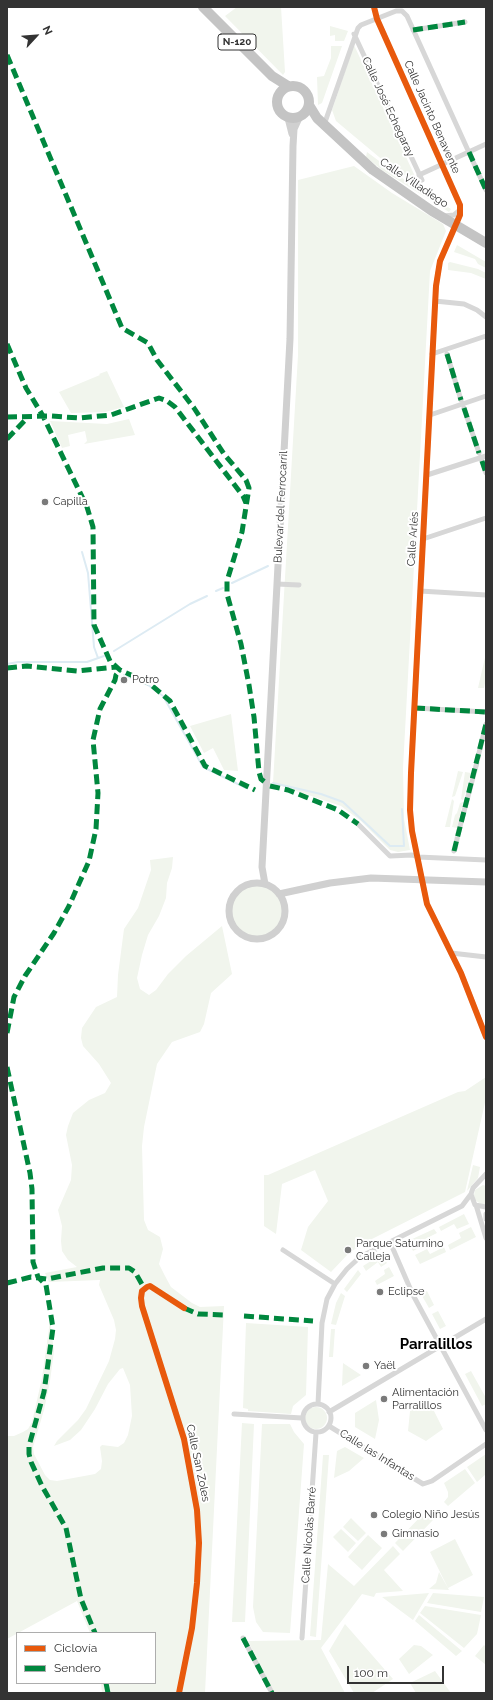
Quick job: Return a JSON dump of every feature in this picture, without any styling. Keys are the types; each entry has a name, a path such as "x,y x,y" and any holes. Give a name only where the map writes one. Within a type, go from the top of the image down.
{"highway":[{"name":"N-120","path":"202,7 272,76 288,86"},
{"name":"N-120","path":"272,76 279,94"},
{"path":"288,86 294,86 304,90 307,94 309,105 301,116 288,118 277,108 276,102 279,94 288,86"},
{"name":"Calle Villadiego","path":"309,105 321,122 373,170 486,243"},
{"name":"Calle Villadiego","path":"301,116 321,122"}],"main road":[{"name":"Bulevar del Ferrocarril","path":"266,884 262,867 290,339 293,146 296,123 301,116"},
{"name":"Bulevar del Ferrocarril","path":"288,118 293,146"},
{"name":"Bulevar del Ferrocarril","path":"256,883 262,867"},
{"path":"281,897 292,892 330,883 366,879 422,879 486,882"},
{"path":"256,883 266,884 281,897 284,915 278,929 272,934 257,939 240,934 230,920 230,903 240,889 256,883"}],"street":[{"name":"Calle Jacinto Benavente","path":"374,7 377,19 458,198 460,210"},
{"path":"321,122 354,34 359,26 396,11 402,11 407,16 414,30 486,190"},
{"path":"414,30 465,22"},
{"name":"Calle José Echegaray","path":"354,34 422,180"},
{"path":"419,175 486,144"},
{"path":"442,216 454,215 460,210"},
{"path":"456,225 460,210"},
{"name":"Calle Arlés","path":"456,225 440,261 437,272 410,810 412,831 429,909 452,953 486,1037"},
{"path":"435,301 464,304 477,310 486,318"},
{"path":"432,354 486,336"},
{"path":"447,354 461,400"},
{"path":"430,415 486,396"},
{"path":"464,408 479,453"},
{"path":"427,475 486,456"},
{"path":"482,461 486,473"},
{"path":"423,539 486,518"},
{"path":"277,584 299,585"},
{"path":"420,591 486,595"},
{"path":"415,708 486,712"},
{"path":"479,753 486,724"},
{"path":"458,834 476,766"},
{"path":"358,824 390,856 412,855 418,857 486,860"},
{"path":"452,953 486,957"},
{"path":"462,1206 473,1188 486,1174"},
{"path":"478,1183 486,1182"},
{"path":"470,1194 486,1238"},
{"path":"318,1404 322,1322 327,1299 335,1284 347,1268 360,1257 462,1206 475,1205 486,1207"},
{"path":"486,1214 486,1219"},
{"path":"390,1242 413,1296 486,1430"},
{"path":"283,1250 335,1284"},
{"name":"Calle San Zoles","path":"179,1693 196,1599 199,1543 197,1510 184,1439 142,1306 141,1294 144,1288 150,1286 184,1308"},
{"path":"329,1412 486,1319"},
{"path":"318,1404 325,1407 329,1412 331,1417 329,1426 323,1431 316,1432 306,1428 302,1418 307,1408 318,1404"},
{"path":"234,1414 302,1418"},
{"name":"Calle las Infantas","path":"329,1426 423,1484 432,1481 486,1444"},
{"name":"Calle Nicolás Barré","path":"302,1638 316,1432"},
{"path":"243,1638 272,1693"}],"shaded area":[{"path":"237,7 281,7 285,72 283,75 225,16"},
{"path":"330,26 348,31 344,41 335,41 335,35 330,36"},
{"path":"354,45 419,185 385,162 336,121 332,110"},
{"path":"331,46 342,46 322,103 318,105 317,77 324,76 331,58"},
{"path":"367,152 402,178 451,209 449,212 382,170 366,157"},
{"path":"354,166 392,193 443,224 446,231 430,271 403,768 404,819 410,850 398,852 390,850 361,821 341,806 273,783 298,355 298,180"},
{"path":"457,245 486,262 486,268 478,264 475,259 454,252"},
{"path":"450,262 478,269 486,273 486,279 471,273 448,270 448,263"},
{"path":"107,371 124,407 105,412 71,413 59,392"},
{"path":"129,419 135,435 84,444 87,441 85,431 68,435 70,446 62,448 50,421 107,424"},
{"path":"486,653 486,678 484,688 478,688"},
{"path":"231,714 238,771 224,770 213,748 204,753 190,726"},
{"path":"458,771 463,772 455,796 452,797"},
{"path":"465,772 471,773 463,800 461,799"},
{"path":"452,799 454,801 450,827 445,827"},
{"path":"463,802 457,828 452,827 460,803"},
{"path":"173,857 172,868 167,883 166,898 159,916 148,935 142,955 137,978 140,989 149,995 156,990 168,974 186,956 222,926 232,974 211,993 204,1024 200,1032 172,1042 157,1064 144,1127 142,1146 144,1220 148,1230 160,1237 163,1249 159,1264 165,1276 171,1287 192,1303 200,1307 224,1306 205,1693 102,1693 101,1684 156,1684 156,1632 90,1632 77,1601 20,1632 16,1632 16,1634 7,1639 7,1436 14,1436 23,1432 28,1429 32,1422 42,1378 50,1321 54,1351 50,1381 44,1410 33,1447 34,1454 45,1475 50,1480 57,1481 95,1474 101,1469 102,1461 100,1447 102,1445 118,1447 124,1443 128,1435 132,1416 130,1385 123,1368 120,1369 108,1384 95,1409 81,1430 70,1440 54,1446 86,1409 109,1361 116,1330 114,1320 99,1285 100,1280 49,1282 45,1273 77,1267 68,1260 62,1251 62,1226 58,1210 71,1180 72,1165 66,1135 73,1113 89,1100 105,1093 111,1083 99,1064 83,1046 81,1038 82,1028 96,1007 117,997 118,975 124,929 138,908 151,870 150,860"},
{"path":"257,885 267,887 275,893 281,901 283,911 281,921 275,929 267,935 257,937 247,935 239,929 233,921 231,911 233,901 239,893 247,887"},
{"name":"Parque Saturnino Calleja","path":"486,1077 486,1098 465,1192 366,1242 349,1253 331,1272 301,1250 308,1227 328,1201 315,1170 282,1184 276,1234 264,1226 264,1175 268,1175 458,1092 465,1091"},
{"path":"473,1165 480,1167 478,1178 467,1191"},
{"path":"483,1185 486,1186 486,1204 482,1205 475,1200 474,1195 475,1190"},
{"path":"464,1214 469,1224 457,1229 454,1224 441,1231 439,1227"},
{"path":"471,1227 476,1237 450,1250 448,1245 461,1238 459,1233"},
{"path":"434,1229 437,1233 423,1240 425,1245 413,1251 408,1241"},
{"path":"444,1247 446,1252 420,1264 415,1255 427,1249 430,1254"},
{"path":"382,1254 387,1263 381,1267 378,1262 366,1271 363,1266"},
{"path":"389,1267 394,1276 377,1285 375,1281 385,1274 384,1270"},
{"path":"358,1270 361,1274 347,1292 344,1289"},
{"path":"427,1291 434,1305 429,1308 421,1294"},
{"path":"341,1293 345,1296 336,1325 331,1324 336,1303"},
{"path":"438,1311 446,1326 440,1329 432,1314"},
{"path":"246,1323 308,1327 306,1395 293,1406 291,1414 248,1411 248,1409 243,1408"},
{"path":"331,1329 335,1329 333,1357 329,1357"},
{"path":"343,1363 361,1375 342,1386"},
{"path":"471,1371 486,1398 486,1404 482,1406 465,1374"},
{"path":"376,1400 379,1420 375,1439 355,1427 355,1413"},
{"path":"429,1401 443,1429 426,1441 408,1431 410,1411"},
{"path":"316,1407 324,1410 327,1418 324,1426 316,1429 308,1426 305,1418 308,1410"},
{"path":"242,1423 254,1424 245,1622 232,1622"},
{"path":"262,1424 290,1424 294,1432 304,1444 290,1633 263,1632 256,1622 253,1607"},
{"path":"345,1447 364,1458 349,1471 334,1478 337,1451"},
{"path":"486,1454 486,1474 477,1482 467,1467"},
{"path":"323,1455 329,1455 316,1637 310,1636"},
{"path":"465,1469 475,1483 448,1506 444,1502 448,1497 448,1492 444,1483"},
{"path":"425,1512 433,1520 403,1551 395,1543"},
{"path":"351,1518 366,1533 358,1541 343,1527"},
{"path":"341,1529 356,1543 348,1552 333,1537"},
{"path":"368,1535 382,1548 362,1570 348,1557"},
{"path":"455,1539 473,1575 448,1588 430,1552"},
{"path":"393,1546 400,1554 384,1570 403,1591 376,1593 374,1597 362,1594 321,1648 345,1693 274,1693 248,1641 321,1640 328,1564 354,1586"},
{"path":"439,1572 449,1590 429,1589 436,1583"},
{"path":"429,1593 413,1620 382,1597"},
{"path":"433,1593 484,1597 481,1612 427,1603"},
{"path":"425,1606 481,1615 477,1634 464,1648 420,1613"},
{"path":"419,1615 462,1651 456,1656 415,1621"},
{"path":"345,1624 393,1679 372,1693 354,1693 329,1651"},
{"path":"414,1645 421,1646 433,1655 409,1674 399,1659"},
{"path":"484,1645 486,1647 486,1665 475,1656"},
{"path":"435,1671 451,1693 416,1693 410,1683"}],"waterway":[{"path":"82,552 88,573 94,647 98,658"},
{"path":"232,583 268,566"},
{"path":"216,591 223,588"},
{"path":"114,651 190,604 207,596"},
{"path":"7,664 18,662 87,662 104,656"},
{"path":"124,675 148,685 163,696 203,767 246,788"},
{"path":"273,783 321,794 343,802 390,846 404,846 402,809"}],"tunnel":[{"path":"476,766 479,753"},
{"path":"455,849 458,834"}],"marked path":[{"path":"413,30 465,22"},
{"path":"7,55 122,328 148,343 157,360 194,408 224,454 246,480 249,488 242,532 227,581 227,594 241,644 249,685 254,717 259,772 261,779 266,783"},
{"path":"469,152 486,190"},
{"path":"7,344 26,388 43,416 87,507 93,527 94,625 110,661 120,670 149,683 170,701 205,766 255,790"},
{"path":"447,354 461,400"},
{"path":"7,417 51,416 79,418 111,415 159,398 167,401 175,407 243,496 246,503"},
{"path":"464,408 479,453"},
{"path":"7,439 29,416"},
{"path":"482,461 486,473"},
{"path":"7,668 27,666 77,671 116,667"},
{"path":"7,1033 14,997 25,976 54,933 69,906 89,861 96,829 98,793 93,740 100,709 115,680 116,675 120,670"},
{"path":"415,708 486,712"},
{"path":"454,851 486,724"},
{"path":"270,786 288,790 338,810 358,824"},
{"path":"7,1067 30,1173 32,1189 33,1262 38,1277 46,1285 53,1328 44,1392 29,1446 29,1454 42,1486 66,1528 81,1599 95,1632"},
{"path":"7,1283 31,1277 47,1279 103,1268 129,1268 135,1272 144,1288"},
{"path":"184,1308 198,1314 225,1315"},
{"path":"244,1316 313,1321"},
{"path":"243,1638 272,1693"},
{"path":"106,1684 108,1693"}],"cycle path":[{"path":"374,7 377,19 460,205 460,215 440,261 436,286 410,810 412,831 427,904 461,973 486,1037"},
{"path":"179,1693 192,1628 197,1583 199,1543 197,1510 184,1439 142,1306 142,1291 150,1286 184,1308"}],"place":[{"name":"Capilla","path":"45,502"},
{"name":"Potro","path":"124,680"},
{"name":"Parque Saturnino Calleja","path":"348,1250"},
{"name":"Eclipse","path":"380,1292"},
{"name":"Yaël","path":"366,1366"},
{"name":"Alimentación Parralillos","path":"384,1399"},
{"name":"Colegio Niño Jesús","path":"374,1515"},
{"name":"Gimnasio","path":"384,1534"}],"district":[{"name":"Parralillos","path":"436,1344"}]}
